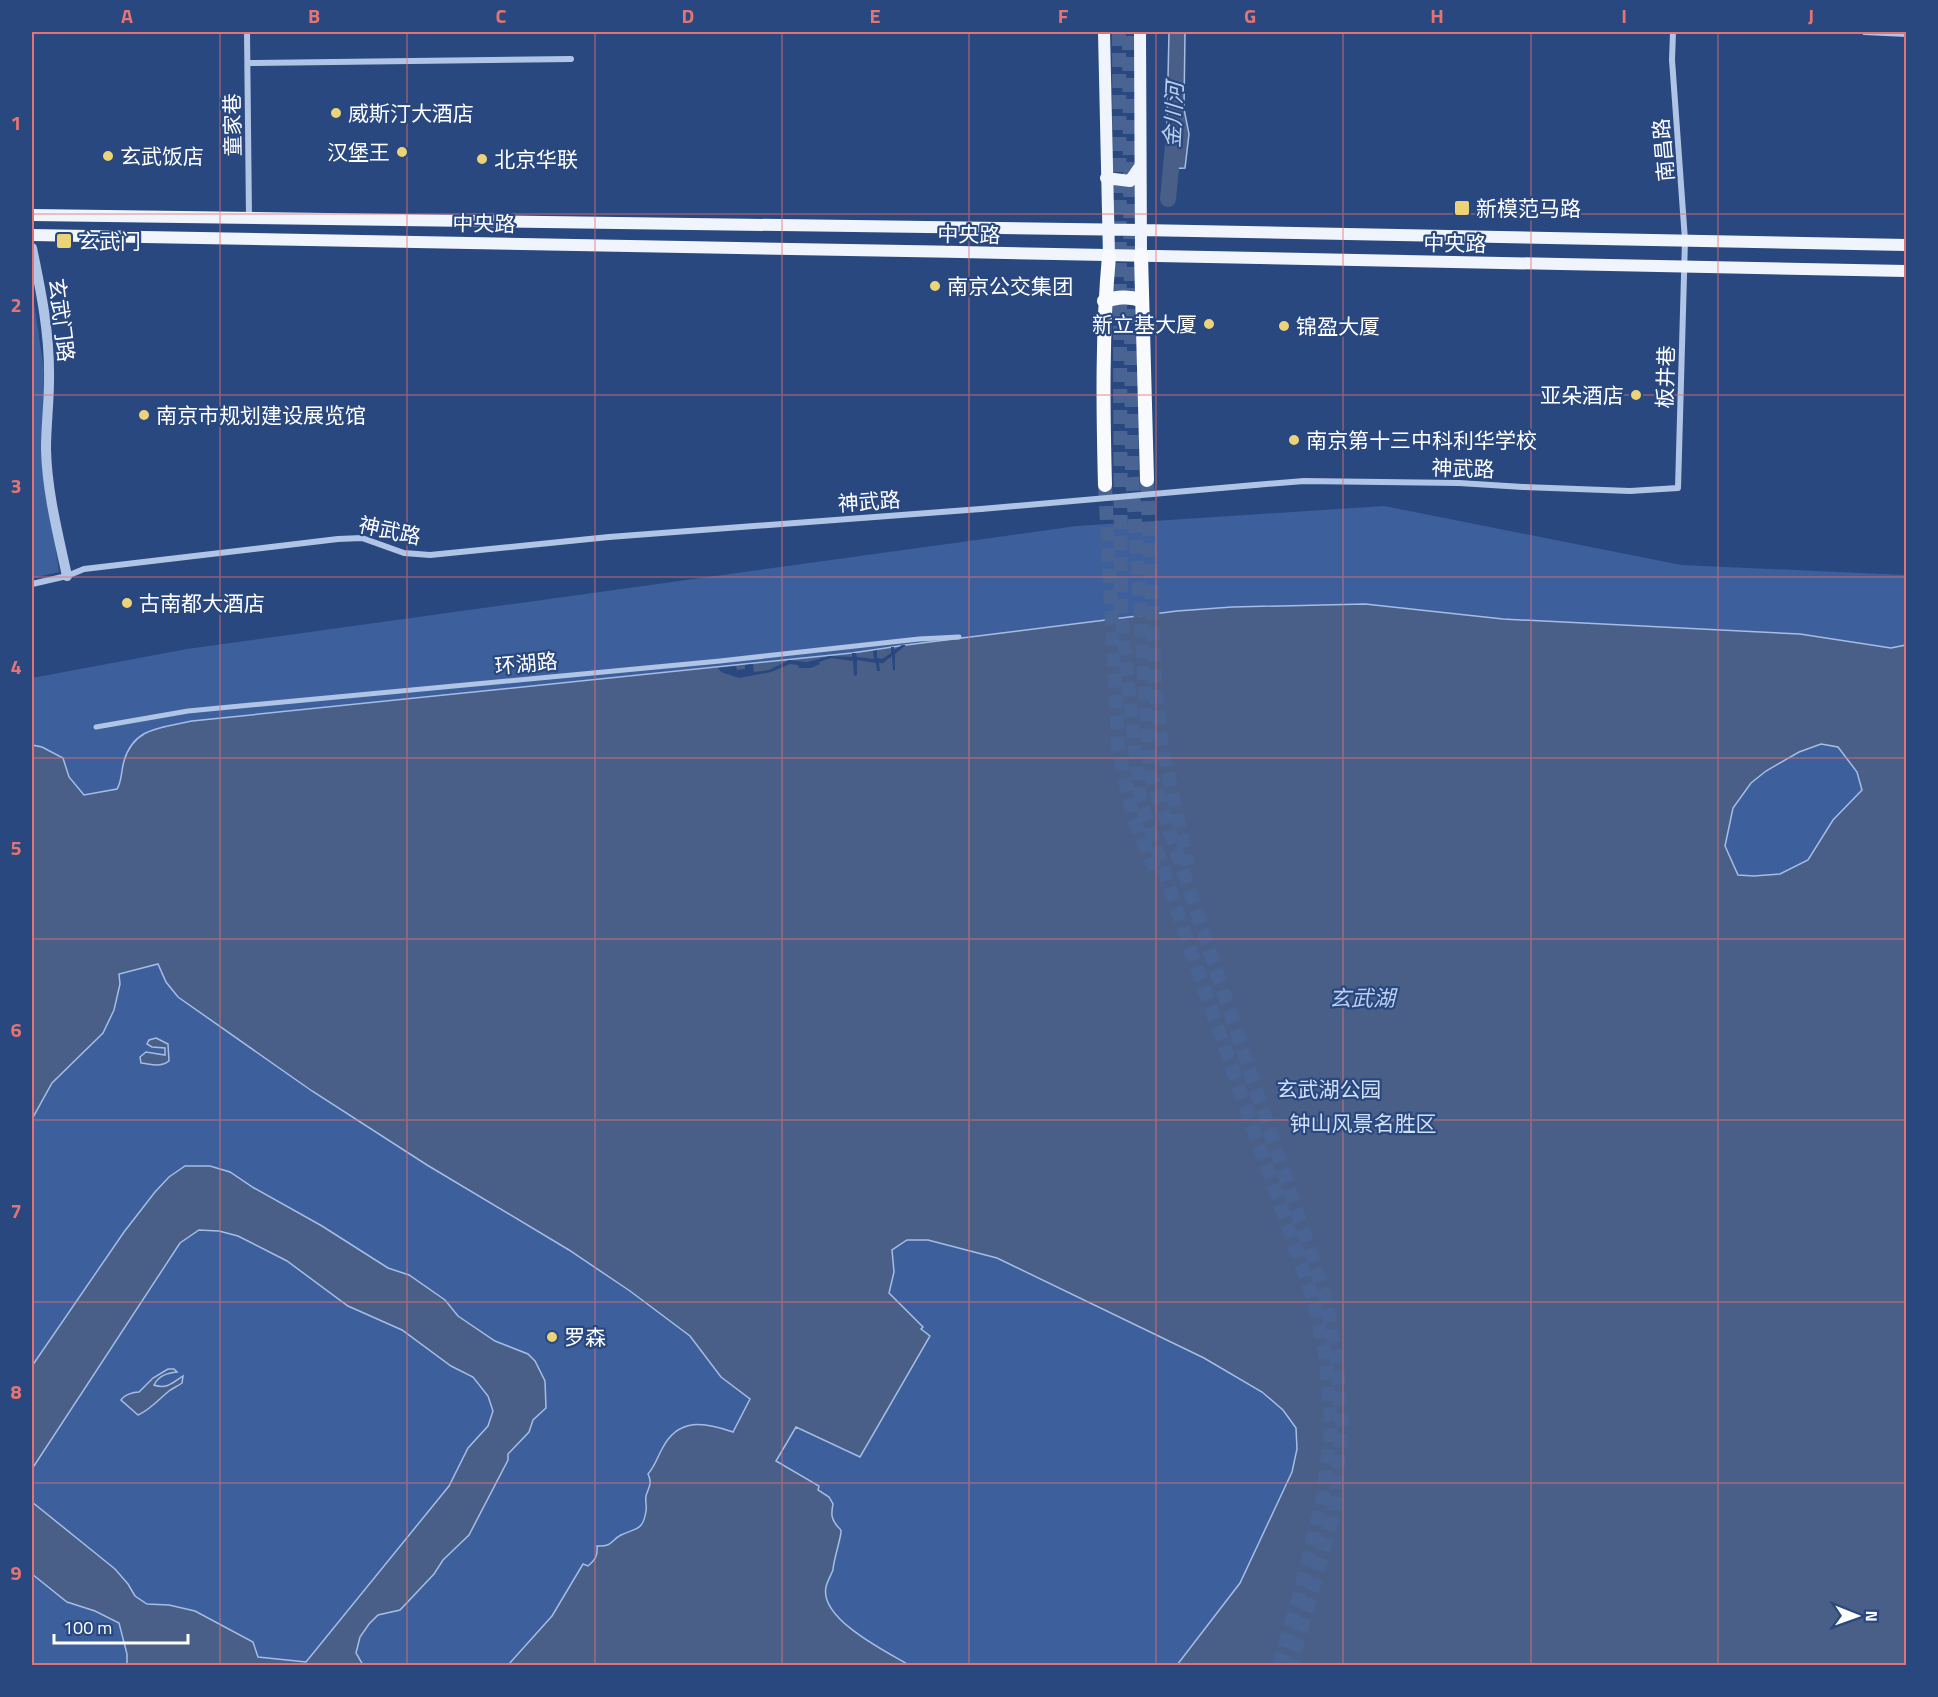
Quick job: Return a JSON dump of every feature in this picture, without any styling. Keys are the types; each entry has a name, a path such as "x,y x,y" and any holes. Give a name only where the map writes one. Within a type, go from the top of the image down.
{"highway":[{"path":"1141,255 1147,480"},
{"path":"1105,485 1103,370 1104,301 1108,256"},
{"path":"1104,301 1118,297 1142,300"}],"main road":[{"path":"1104,32 1108,256"},
{"path":"1140,32 1141,255"},
{"path":"1106,178 1130,181 1139,168"},
{"name":"中央路","path":"32,215 1141,230 1906,245"},
{"name":"中央路","path":"32,235 351,239 1906,271"}],"street":[{"name":"童家巷","path":"247,32 249,218"},
{"name":"南昌路","path":"1673,32 1672,60 1685,267"},
{"path":"1865,32 1906,34"},
{"path":"248,63 571,59"},
{"name":"玄武门路","path":"32,248 44,313 48,359 46,449 50,491 67,576"},
{"name":"板井巷","path":"1678,488 1685,267"},
{"name":"神武路","path":"32,584 67,576 84,569 338,538 362,538 404,553 430,555 621,536 981,509 1304,481 1459,483 1630,491 1678,488"},
{"name":"环湖路","path":"96,727 188,711 720,661 919,639 959,637"}],"green space":[{"path":"32,289 44,371 42,451 59,572 32,578"},
{"name":"玄武湖","path":"1384,506 1681,565 1906,575 1906,1665 32,1666 32,678 187,649 1077,526"}],"water":[{"path":"1169,32 1185,32 1184,109 1189,134 1185,168 1166,169"},
{"name":"玄武湖","path":"1365,604 1503,619 1800,634 1891,648 1906,645 1906,1665 1177,1665 1240,1583 1292,1472 1297,1449 1296,1428 1283,1410 1262,1392 1204,1358 997,1258 928,1240 907,1240 892,1250 894,1272 889,1293 930,1336 860,1457 796,1427 776,1461 819,1486 818,1490 829,1497 833,1504 833,1519 841,1531 833,1570 826,1587 827,1599 833,1611 843,1622 871,1643 909,1665 508,1665 552,1616 583,1564 588,1566 594,1560 597,1546 609,1544 621,1535 641,1526 645,1517 646,1496 650,1483 648,1474 668,1439 676,1431 693,1425 712,1426 733,1432 750,1399 721,1377 690,1336 630,1291 569,1250 427,1165 312,1091 178,997 166,982 158,964 119,974 120,984 114,1010 103,1033 52,1083 32,1119 32,745 42,747 63,758 69,777 84,795 117,789 129,750 134,741 142,735 159,728 192,721 852,653 1177,611 1232,607","holes":["1821,744 1838,747 1857,772 1862,790 1833,820 1808,860 1780,874 1738,875 1725,846 1733,808 1751,783 1766,771 1799,752"]},
{"path":"156,1038 168,1044 169,1061 159,1065 141,1063 140,1057 146,1052 165,1055 165,1048 152,1047 147,1044 149,1040"},
{"path":"185,1166 210,1166 230,1172 388,1268 409,1275 445,1300 458,1316 495,1341 528,1354 535,1361 545,1381 546,1408 533,1420 529,1432 508,1454 508,1460 469,1535 443,1560 434,1574 400,1610 378,1615 369,1624 360,1637 356,1653 363,1665 127,1665 127,1654 119,1623 95,1611 67,1602 32,1574 32,1502 115,1569 135,1596 147,1604 169,1605 195,1611 253,1642 258,1657 306,1662 449,1486 468,1448 488,1426 493,1411 488,1396 473,1377 451,1366 402,1330 348,1306 287,1261 238,1236 219,1231 199,1230 180,1243 32,1469 32,1366 124,1232 155,1192 169,1177"},
{"path":"168,1369 174,1369 177,1372 161,1377 154,1385 166,1386 183,1376 182,1383 146,1410 138,1415 121,1400 129,1394 139,1392 153,1378"}],"pier":[{"path":"906,645 895,654 895,670 893,671 892,656 883,663 879,663 880,671 877,671 876,663 857,660 857,675 854,676 853,661 831,658 811,668 799,668 798,665 790,664 771,672 739,678 721,672 718,668 736,666 737,670 745,669 745,665 753,664 754,672 769,670 789,660 807,662 830,656 852,657 852,653 856,653 857,657 874,659 873,651 877,650 877,658 882,659 891,653 891,647 894,647 894,650"}],"waterway":[{"name":"金川河","path":"1168,199 1173,146"}],"tunnel":[{"path":"1119,32 1121,614 1140,799 1190,949 1314,1301 1326,1359 1331,1426 1323,1496 1299,1596 1279,1666"},
{"path":"1129,36 1132,472 1150,772 1325,1296 1337,1360 1342,1423 1334,1513 1291,1666"},
{"path":"1147,480 1155,684 1162,746 1188,865"},
{"path":"1105,485 1118,747 1133,818 1155,869"}],"place":[{"name":"威斯汀大酒店","path":"336,113"},
{"name":"汉堡王","path":"402,152"},
{"name":"玄武饭店","path":"108,156"},
{"name":"北京华联","path":"482,159"},
{"name":"新模范马路","path":"1462,208"},
{"name":"玄武门","path":"64,241"},
{"name":"南京公交集团","path":"935,286"},
{"name":"新立基大厦","path":"1209,324"},
{"name":"锦盈大厦","path":"1284,326"},
{"name":"亚朵酒店","path":"1636,395"},
{"name":"南京市规划建设展览馆","path":"144,415"},
{"name":"南京第十三中科利华学校","path":"1294,440"},
{"name":"古南都大酒店","path":"127,603"},
{"name":"罗森","path":"552,1337"}],"park label":[{"name":"玄武湖公园","path":"1329,1089"},
{"name":"钟山风景名胜区","path":"1363,1123"}]}
